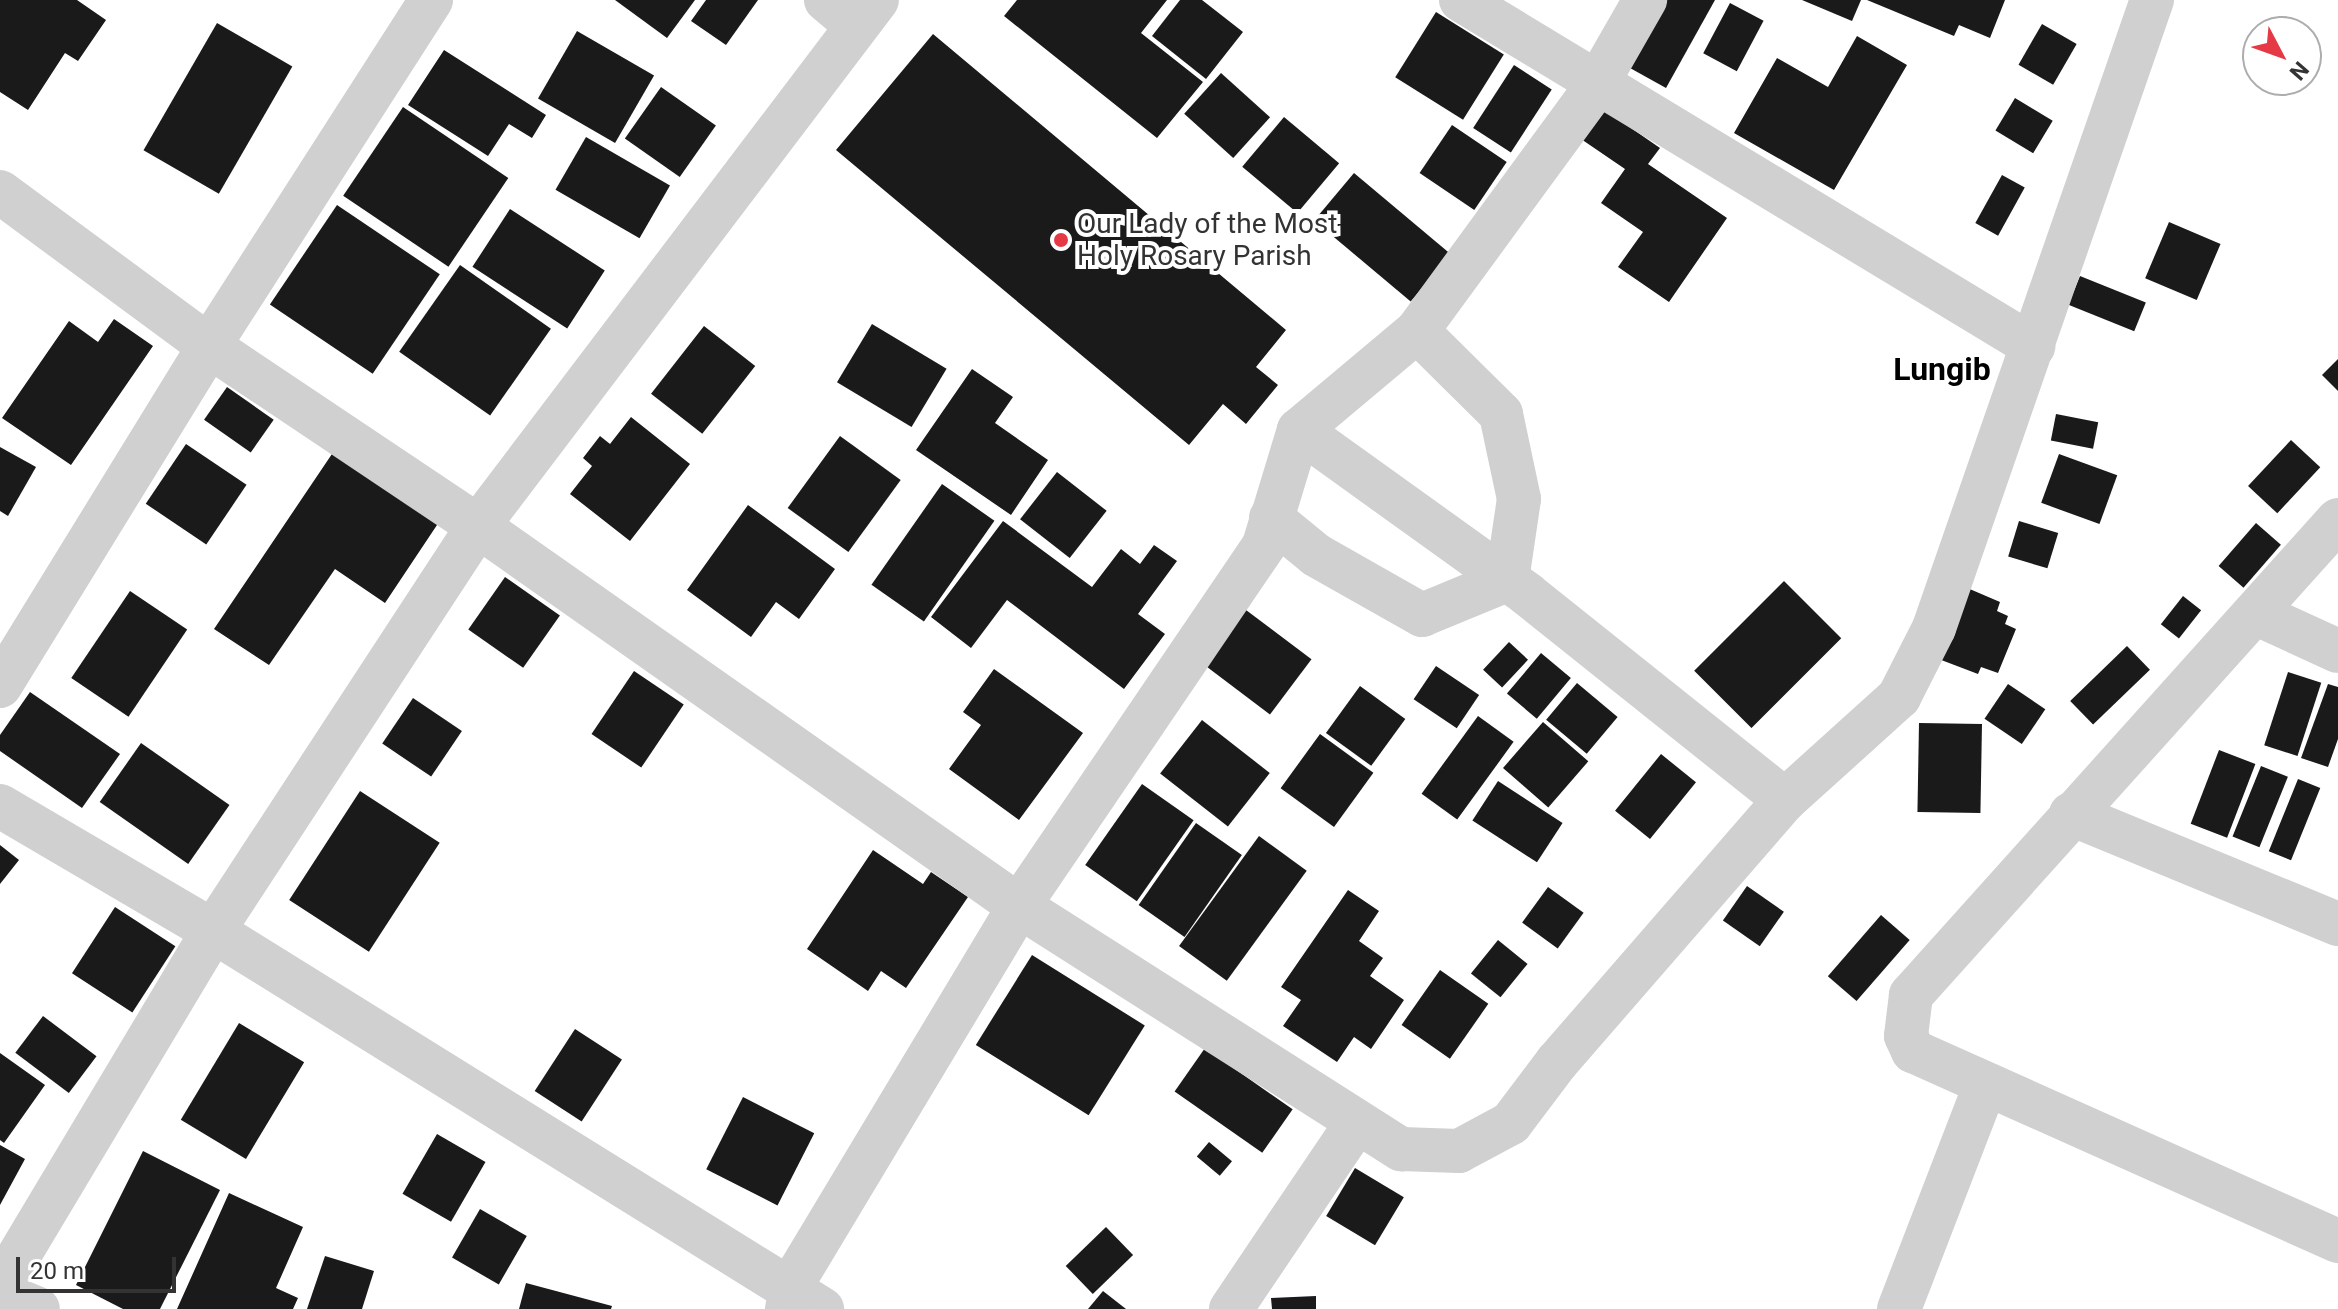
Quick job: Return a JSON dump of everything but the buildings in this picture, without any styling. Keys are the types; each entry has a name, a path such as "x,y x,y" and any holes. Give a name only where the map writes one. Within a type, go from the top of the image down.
{"street":[{"path":"0,686 209,346 431,0"},
{"path":"1461,0 2033,346"},
{"path":"0,806 213,931 800,1301 1019,906 1264,545 1299,430 1417,331 1597,83 1645,0"},
{"path":"0,192 209,346 478,526 1019,906 1401,1149 1459,1151 1511,1123 1557,1062 1785,800 1899,697 1934,628 2152,0"},
{"path":"38,1309 0,1290 213,931 478,526 853,8"},
{"path":"1417,331 1501,414 1519,499 1507,580"},
{"path":"1299,430 1507,580 1785,800"},
{"path":"1271,518 1316,555 1422,615 1507,580"},
{"path":"2338,520 1911,995 1906,1036 1913,1051 2338,1241"},
{"path":"2255,613 2338,651"},
{"path":"2071,814 2338,924"},
{"path":"1899,1309 1986,1084"},
{"path":"1231,1309 1357,1122"}],"place":[{"name":"Our Lady of the Most Holy Rosary Parish","path":"1061,240"}],"district":[{"name":"Lungib","path":"1942,369"}]}
